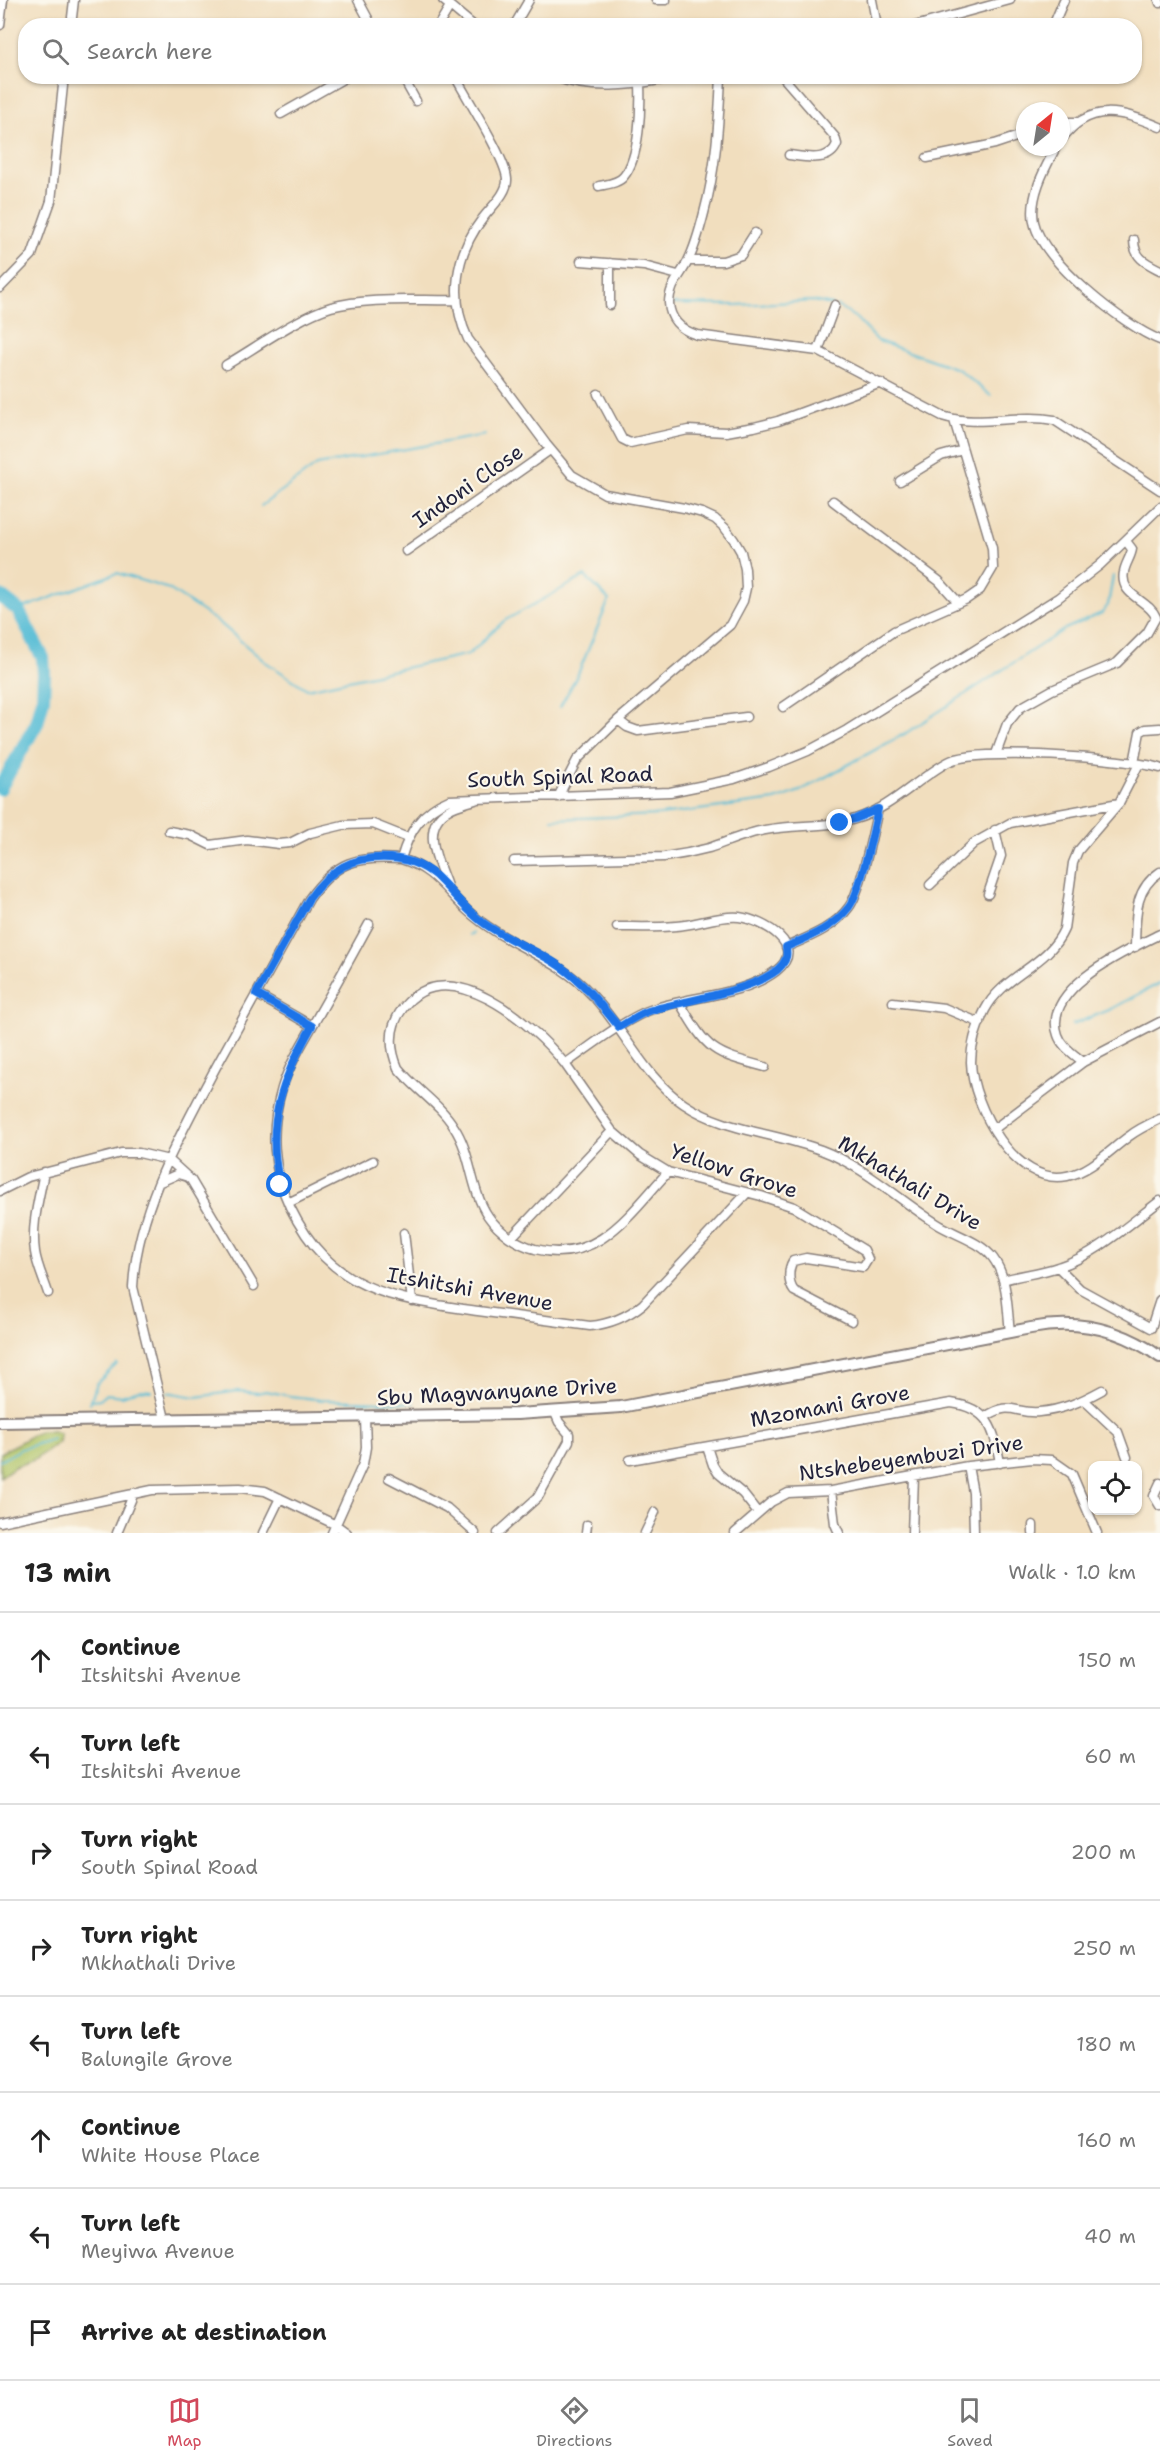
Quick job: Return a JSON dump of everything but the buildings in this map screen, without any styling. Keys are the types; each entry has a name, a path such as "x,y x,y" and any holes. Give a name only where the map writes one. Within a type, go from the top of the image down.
{"main road":[{"name":"Sbu Magwanyane Drive","path":"0,1422 365,1418 555,1413 621,1407 1010,1332 1067,1324 1088,1326 1125,1336 1160,1357"}],"street":[{"path":"0,25 3,0"},
{"path":"72,18 74,0"},
{"path":"358,0 368,18"},
{"path":"519,18 529,0"},
{"path":"656,0 666,0"},
{"path":"872,0 875,18"},
{"path":"944,18 1010,0"},
{"path":"1056,18 1064,0"},
{"path":"441,18 447,3 465,18"},
{"path":"0,288 32,255 51,201 63,84"},
{"path":"280,114 334,84"},
{"path":"406,84 416,101"},
{"path":"459,84 500,157 507,181 505,190 482,219 466,245 457,275 456,300 462,326 468,339 550,450 573,475 605,494 684,508 715,519 725,528 741,552 745,569 746,588 741,605 730,625 618,720 578,760 558,797"},
{"path":"586,84 599,87 640,84 641,109 629,168 623,177 599,186"},
{"path":"721,84 719,124 709,189 688,261 678,275 670,293 669,305 673,318 687,332 818,351 942,416 954,420 981,421 1041,417 1054,420 1160,490"},
{"path":"789,84 835,137 837,144 835,149 826,156 789,155"},
{"path":"1070,131 1078,123 1098,113 1115,111 1160,127"},
{"path":"1070,123 1078,123"},
{"path":"927,158 995,144 1016,137"},
{"path":"1052,156 1036,192 1033,208 1034,222 1047,251 1070,275 1134,327 1160,340"},
{"path":"688,261 723,261 741,255 755,233"},
{"path":"1134,240 1134,250 1138,256 1160,270"},
{"path":"580,261 662,269 678,275"},
{"path":"610,263 610,305"},
{"path":"226,365 309,317 333,307 363,303 456,300"},
{"path":"818,351 835,305"},
{"path":"598,394 622,439 630,442 688,430 726,432 754,428 881,383"},
{"path":"783,707 894,631 974,594 984,585 993,568 993,559 954,420"},
{"name":"Indoni Close","path":"406,551 550,450"},
{"path":"900,481 941,456 963,450"},
{"path":"833,501 939,581 958,602"},
{"name":"South Spinal Road","path":"401,859 408,838 422,817 435,806 449,800 481,797 645,794 696,788 769,767 808,751 856,724 1058,598 1100,565 1160,507"},
{"path":"996,754 1007,724 1020,708 1052,690 1117,663 1154,625 1156,617 1154,613 1125,586 1123,574 1132,549 1126,541"},
{"path":"618,720 627,728 638,731 746,717"},
{"path":"1160,728 1145,729 1140,732 1136,763 1119,803 1078,851 1073,863 1064,929 1060,938 1038,961 1001,988 989,1003 973,1047 973,1077 981,1106 994,1129 1013,1154 1029,1170 1038,1175 1057,1177 1079,1172 1129,1136 1160,1119"},
{"path":"514,861 664,858 697,851 766,829 824,825 855,819 878,809 950,761 966,756 996,754 1136,763 1160,768"},
{"path":"448,890 433,847 433,829 442,814 448,810 481,797"},
{"path":"930,885 965,851 995,830 1021,820 1119,803"},
{"path":"786,947 827,927 849,906 856,892 878,809"},
{"path":"169,831 190,836 210,845 247,840 279,844 291,843 310,833 343,825 373,824 408,838"},
{"path":"988,894 1001,856 995,830"},
{"path":"165,1419 134,1287 140,1239 169,1160 256,994 319,885 340,868 365,858 401,859"},
{"name":"Mkhathali Drive","path":"401,859 422,867 435,876 485,924 546,957 577,979 619,1027 654,1076 683,1103 702,1115 723,1123 799,1143 836,1156 938,1224 984,1249 992,1257 1003,1280 1010,1332"},
{"path":"1135,947 1139,895 1144,886 1160,872"},
{"path":"565,1064 619,1027 649,1010 731,990 765,977 781,966 787,955 786,947 776,932 755,921 740,917 727,917 676,926 617,927"},
{"name":"Itshitshi Avenue","path":"369,924 288,1070 277,1108 274,1145 276,1167 288,1203 300,1228 322,1255 337,1268 371,1290 412,1301 590,1326 619,1320 643,1304 747,1193"},
{"path":"1083,1062 1066,1048 1057,1034 1056,1014 1060,1004 1075,986 1091,973 1160,934"},
{"name":"Yellow Grove","path":"668,1172 615,1229 589,1246 561,1253 526,1247 511,1238 488,1216 480,1201 470,1163 454,1126 398,1068 393,1056 393,1027 404,1007 418,992 443,984 474,992 528,1026 565,1064 612,1131 628,1146 668,1172 794,1207 851,1241 867,1255 868,1263 863,1267 806,1258 793,1261 789,1269 790,1286 794,1291 852,1321"},
{"path":"256,994 312,1026"},
{"path":"893,1002 944,1008 980,1023"},
{"path":"680,1003 699,1036 707,1045 730,1058 765,1067"},
{"path":"994,1129 1083,1062 1160,1022"},
{"path":"511,1238 612,1131"},
{"path":"0,1191 16,1182 44,1172 121,1153 139,1153 169,1160 189,1178 254,1286"},
{"path":"288,1203 373,1161"},
{"path":"44,1172 33,1238 35,1255 48,1293"},
{"path":"160,1182 178,1174 189,1178"},
{"path":"1003,1280 1058,1267 1088,1252 1160,1201"},
{"path":"404,1233 412,1301"},
{"path":"1058,1267 1080,1289 1151,1328 1160,1300"},
{"path":"1000,1463 996,1440 985,1417 1000,1408 1042,1412 1066,1407 1102,1390"},
{"path":"1084,1400 1118,1432 1127,1457"},
{"name":"Mzomani Grove","path":"630,1460 951,1403 963,1405 985,1417"},
{"path":"498,1533 538,1497 569,1441 569,1434 555,1413"},
{"path":"334,1529 363,1464 366,1448 365,1418"},
{"path":"707,1447 718,1473 743,1494 758,1513"},
{"name":"Ntshebeyembuzi Drive","path":"735,1533 771,1502 788,1493 831,1491 968,1466 1045,1459 1052,1460 1065,1468 1077,1484 1097,1533"},
{"path":"968,1466 973,1493 974,1533"},
{"path":"912,1533 914,1476"},
{"path":"389,1478 447,1508 475,1533"},
{"path":"1160,1483 1154,1496 1160,1506"},
{"path":"0,1522 134,1493 168,1488 240,1488 265,1491 334,1529 347,1533"},
{"path":"831,1491 839,1533"},
{"path":"117,1533 134,1493"},
{"path":"263,1533 280,1498"},
{"path":"645,1533 655,1512"}],"green space":[{"path":"40,1431 54,1431 60,1434 59,1442 34,1460 16,1466 0,1477 0,1453"}],"waterway":[{"path":"673,304 736,305 813,301 832,305"},
{"path":"837,306 856,318 878,341 958,369 991,396"},
{"path":"261,506 317,465 485,435"},
{"path":"18,610 117,573 169,589 221,624 264,661 307,689 469,654 504,621 585,576 609,600 578,674 560,707"},
{"path":"552,819 660,815 775,800 800,791 906,733 1065,629 1102,613 1108,605 1113,576"},
{"path":"0,596 18,610 43,658 44,674 43,699 37,723 0,788"},
{"path":"469,935 473,933"},
{"path":"1072,1025 1109,1010 1160,983"},
{"path":"90,1403 97,1383 117,1364"},
{"path":"91,1400 100,1399 106,1394 122,1396 139,1390 151,1391"},
{"path":"167,1392 196,1397 238,1391 257,1393 266,1391 324,1400 414,1403"},
{"path":"0,1461 21,1449 53,1439"}],"route":[{"path":"280,1185 274,1145 277,1108 288,1070 312,1026 256,994 309,899 332,873 365,858 401,859 422,867 435,876 485,924 546,957 577,979 619,1027 649,1010 731,990 765,977 781,966 787,955 786,947 814,935 840,917 856,892 878,809 840,823"}]}
